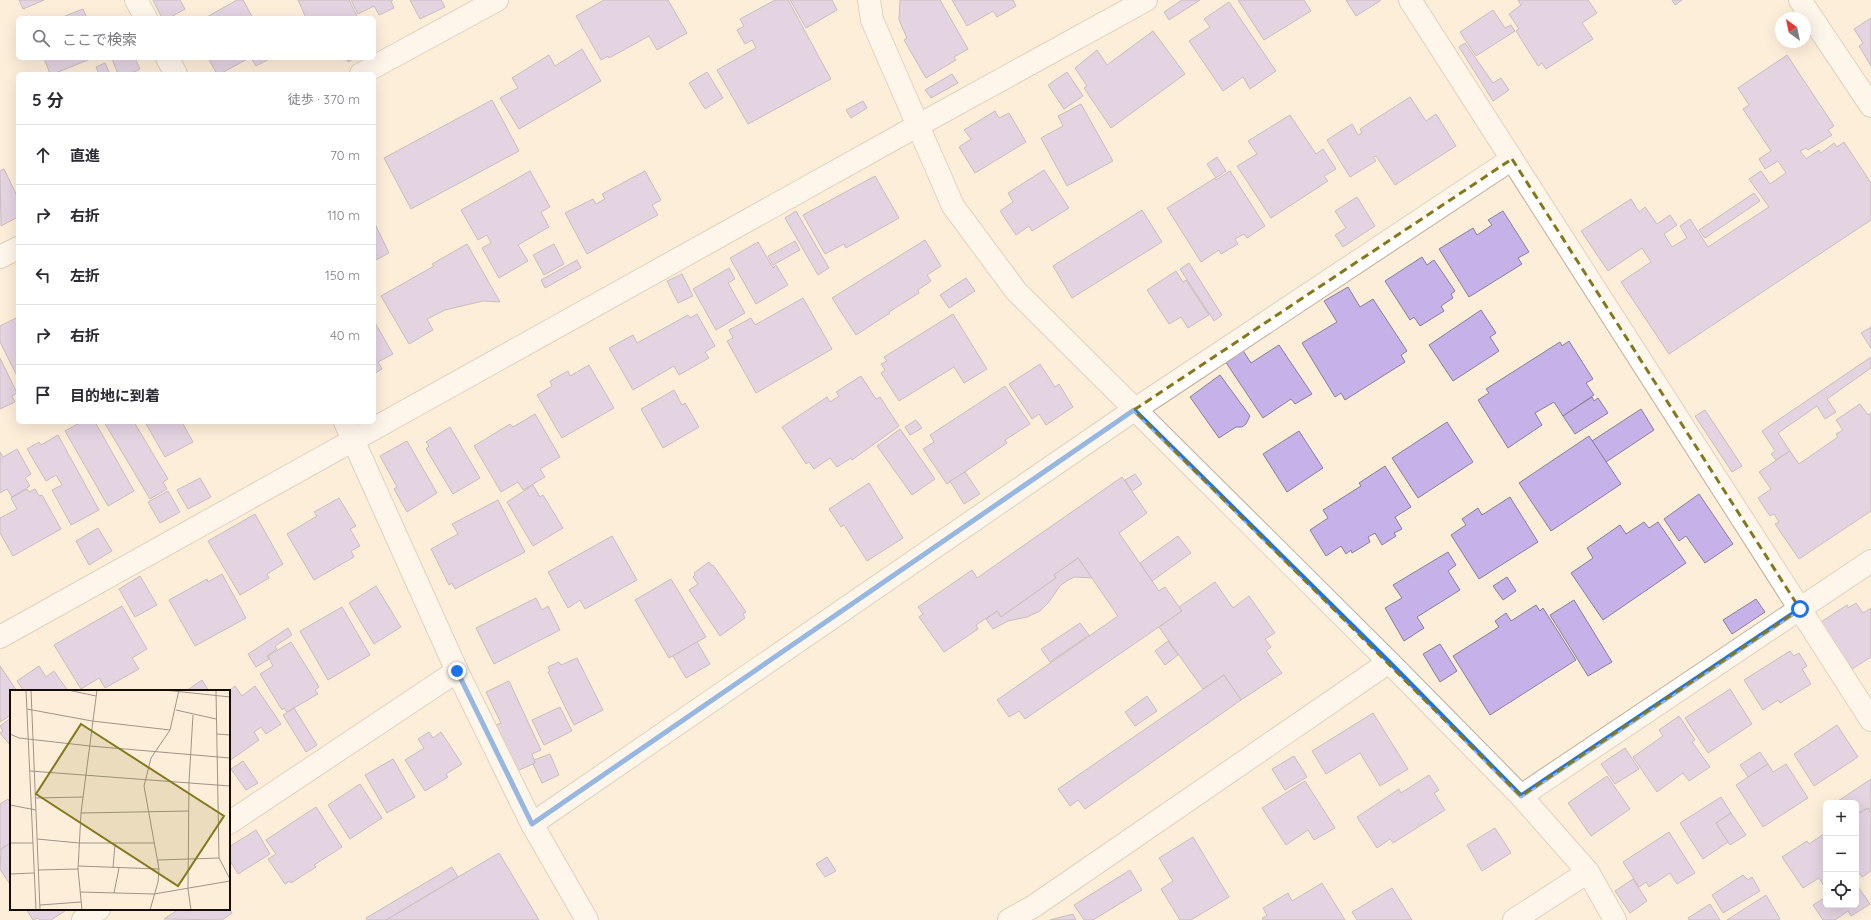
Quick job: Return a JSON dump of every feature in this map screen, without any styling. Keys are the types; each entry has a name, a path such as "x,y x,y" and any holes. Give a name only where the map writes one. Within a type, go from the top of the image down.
{"street":[{"path":"136,0 145,16"},
{"path":"365,72 496,0"},
{"path":"869,0 872,20 953,206 1016,291 1389,662 1521,796 1588,872 1615,920"},
{"path":"376,417 917,126 1146,0"},
{"path":"1410,0 1871,720"},
{"path":"1800,0 1871,106"},
{"path":"168,60 175,72"},
{"path":"532,824 1134,410 1512,159"},
{"path":"0,257 16,249"},
{"path":"0,637 363,424"},
{"path":"350,431 457,671 532,824 587,920"},
{"path":"1521,796 1871,561"},
{"path":"1009,920 1038,913 1389,662"},
{"path":"230,822 457,671"},
{"path":"1514,920 1588,872"},
{"path":"83,920 98,910"}],"highlighted area":[{"path":"1512,159 1800,609 1521,796 1134,410"}],"building":[{"path":"19,0 44,0 23,9"},
{"path":"153,0 180,0 185,9 173,16 161,16"},
{"path":"237,0 243,0 252,16 209,16"},
{"path":"298,0 349,0 357,16 305,16"},
{"path":"351,0 393,0 391,1 394,8 379,15 374,6 358,14"},
{"path":"410,0 441,0 445,7 420,19"},
{"path":"604,0 668,0 687,33 657,50 649,36 609,58 608,56 601,60 576,16"},
{"path":"775,0 788,0 831,79 748,124 717,70 756,48 752,40 745,44 737,30 744,26 740,19"},
{"path":"790,0 832,0 837,10 806,28"},
{"path":"900,0 940,0 968,49 954,57 956,60 926,78 904,40 907,38 899,20"},
{"path":"952,0 1013,0 1016,6 997,17 993,11 967,26"},
{"path":"1182,0 1200,0 1169,20 1164,12"},
{"path":"1238,0 1304,0 1311,11 1264,40"},
{"path":"1346,0 1380,0 1380,1 1356,16"},
{"path":"1518,0 1588,0 1597,13 1582,23 1593,39 1546,69 1542,63 1538,66 1516,31 1519,29 1509,14 1521,5"},
{"path":"1672,0 1682,0 1675,5"},
{"path":"1229,2 1276,71 1250,89 1243,77 1223,91 1189,41 1210,27 1204,19"},
{"path":"83,9 86,16 65,16"},
{"path":"1493,10 1505,28 1511,25 1515,31 1476,56 1460,32"},
{"path":"1871,18 1871,66 1859,46 1863,43 1854,29"},
{"path":"1153,31 1185,74 1111,128 1084,88 1087,86 1075,68 1097,50 1107,65"},
{"path":"1465,43 1493,83 1501,78 1509,90 1493,101 1459,47"},
{"path":"582,49 601,81 519,129 500,98 518,88 512,78 549,55 555,66"},
{"path":"1787,55 1834,126 1828,130 1832,135 1808,150 1806,148 1800,151 1806,159 1819,150 1821,153 1834,143 1837,147 1844,142 1871,183 1871,220 1669,354 1621,282 1651,262 1642,248 1608,271 1581,231 1631,199 1639,212 1645,207 1657,224 1670,215 1677,225 1664,234 1672,247 1687,238 1680,226 1690,219 1708,247 1769,207 1749,179 1761,171 1770,184 1786,173 1778,161 1765,169 1759,159 1771,151 1743,109 1749,105 1738,88"},
{"path":"45,60 88,60 58,72 49,72"},
{"path":"112,60 136,60 140,69 134,72 117,72"},
{"path":"209,60 245,60 224,72 216,72"},
{"path":"252,60 267,60 256,66"},
{"path":"105,63 109,72 98,72 96,67"},
{"path":"707,72 723,98 705,109 689,83"},
{"path":"1067,72 1083,96 1064,109 1048,85"},
{"path":"952,74 958,83 931,98 925,90"},
{"path":"1410,97 1426,121 1436,114 1456,146 1395,185 1376,156 1373,157 1376,161 1350,177 1327,140 1352,124 1358,135 1362,133 1360,129"},
{"path":"492,100 519,151 411,209 384,158"},
{"path":"863,101 867,108 851,118 846,110"},
{"path":"1081,104 1113,161 1067,186 1041,138 1063,126 1058,116"},
{"path":"995,111 999,118 1009,113 1026,142 975,173 959,147 971,139 964,130"},
{"path":"1290,115 1316,154 1323,149 1336,169 1324,176 1328,181 1271,218 1237,166 1257,154 1248,141"},
{"path":"1217,157 1226,171 1216,178 1207,164"},
{"path":"4,169 16,194 16,218 1,226 0,171"},
{"path":"1044,170 1069,208 1032,231 1029,226 1016,235 1000,211 1013,202 1008,193"},
{"path":"530,171 550,207 541,212 549,227 518,245 528,261 499,278 482,248 491,243 487,235 478,240 461,210"},
{"path":"645,171 661,200 652,205 658,215 587,254 565,213 593,199 596,204 605,199 602,194"},
{"path":"1230,171 1265,226 1247,238 1244,234 1235,239 1238,244 1221,254 1219,250 1201,262 1167,208 1215,178 1216,180"},
{"path":"875,176 899,218 846,248 844,244 825,254 803,215"},
{"path":"1754,193 1760,201 1705,238 1699,230"},
{"path":"1357,197 1375,226 1343,247 1335,235 1346,228 1335,211"},
{"path":"1142,210 1162,242 1072,298 1053,266"},
{"path":"796,211 829,268 818,275 785,218"},
{"path":"1503,211 1529,252 1518,258 1522,264 1469,297 1439,249 1473,228 1477,235 1492,225 1488,220"},
{"path":"376,226 389,253 376,260"},
{"path":"925,240 941,266 927,275 931,281 918,290 919,293 856,335 832,298"},
{"path":"795,241 800,250 773,265 768,256"},
{"path":"758,242 773,268 776,265 788,285 756,304 730,258"},
{"path":"467,244 500,302 483,301 445,310 427,319 433,330 409,344 381,296 434,266 432,264"},
{"path":"554,244 564,264 544,275 533,255"},
{"path":"1422,257 1427,265 1434,260 1455,291 1451,294 1453,298 1441,306 1444,311 1420,326 1414,317 1410,320 1385,281"},
{"path":"577,260 581,268 545,288 541,280"},
{"path":"1189,263 1222,315 1214,321 1180,269"},
{"path":"729,268 735,279 728,283 745,313 716,330 693,289"},
{"path":"1176,271 1183,282 1186,280 1209,315 1188,328 1181,317 1169,324 1147,290"},
{"path":"682,274 693,296 678,303 667,281"},
{"path":"966,278 975,291 949,308 940,295"},
{"path":"1348,287 1360,307 1373,299 1407,351 1401,355 1405,362 1345,400 1341,393 1335,397 1302,343 1337,322 1324,301"},
{"path":"803,298 832,349 756,393 727,341 733,338 729,330 751,318 755,325"},
{"path":"1481,310 1496,333 1490,337 1499,351 1453,381 1429,345"},
{"path":"697,314 715,346 705,352 709,358 679,375 674,366 633,390 609,348 633,335 637,343 688,315 690,318"},
{"path":"953,314 987,369 964,383 954,367 899,401 881,373 885,370 881,364 887,361 884,357"},
{"path":"16,318 16,374 0,342 0,326"},
{"path":"376,324 393,354 378,362 382,369 376,373"},
{"path":"1871,327 1871,348 1861,333"},
{"path":"1569,341 1593,379 1586,383 1594,395 1563,416 1554,402 1535,413 1542,425 1508,448 1478,400 1489,393 1486,389 1560,342 1562,346"},
{"path":"1279,345 1312,394 1295,404 1291,399 1263,418 1225,361 1242,349 1251,363"},
{"path":"1871,357 1871,368 1827,399 1836,412 1825,419 1817,406 1778,433 1790,451 1776,460 1771,454 1775,451 1762,431"},
{"path":"0,358 16,394 12,396 15,402 0,409"},
{"path":"1040,364 1055,387 1059,384 1073,407 1046,425 1039,414 1032,419 1009,384"},
{"path":"589,365 614,408 562,438 537,395 552,386 550,381 568,371 570,376"},
{"path":"1220,375 1250,416 1246,424 1242,427 1236,427 1219,438 1190,397"},
{"path":"861,376 876,399 880,397 899,426 852,460 851,458 837,467 830,458 814,469 809,462 806,464 782,427 827,397 830,402 839,396 836,392"},
{"path":"1005,386 1030,424 1005,440 1007,443 947,484 923,449 934,442 930,435"},
{"path":"674,390 682,405 685,403 699,427 663,448 641,409"},
{"path":"1592,397 1594,401 1598,398 1608,413 1575,434 1563,416"},
{"path":"1860,404 1868,415 1871,413 1871,511 1799,559 1775,524 1779,522 1774,514 1770,516 1758,498 1771,489 1759,472 1790,451 1799,464 1838,437 1836,434 1843,430 1836,420"},
{"path":"1641,409 1654,430 1606,462 1592,441"},
{"path":"1705,410 1742,466 1732,472 1695,416"},
{"path":"535,414 560,457 540,469 545,477 523,490 518,482 501,492 474,446 510,424 513,427"},
{"path":"916,420 922,428 910,435 905,427"},
{"path":"1447,422 1473,462 1418,498 1392,458"},
{"path":"77,424 96,424 134,491 108,506 65,431"},
{"path":"105,424 135,424 168,479 163,482 167,489 150,499"},
{"path":"146,424 183,424 193,442 165,457"},
{"path":"450,427 480,478 453,494 426,449 429,446 426,442"},
{"path":"900,429 935,479 912,495 877,446"},
{"path":"1299,431 1323,468 1287,492 1263,454"},
{"path":"58,435 99,510 71,525 52,490 62,485 56,475 46,481 27,449 39,442 41,445"},
{"path":"1589,436 1621,484 1551,531 1519,483"},
{"path":"407,441 437,493 407,512 394,489 397,487 380,456"},
{"path":"17,449 31,474 25,478 30,486 12,497 7,489 0,493 0,452 3,457"},
{"path":"1385,466 1411,507 1395,517 1402,529 1394,533 1396,536 1382,545 1375,533 1368,537 1370,542 1352,553 1351,550 1346,554 1341,546 1326,556 1310,530 1328,518 1323,510 1361,486 1359,483"},
{"path":"965,472 980,494 964,504 950,481"},
{"path":"1135,474 1142,484 1132,491 1125,480"},
{"path":"1122,477 1147,513 1119,533 1159,591 1165,587 1182,611 1025,719 1019,711 1009,717 997,700 1118,616 1078,558 1054,575 1056,578 1001,617 997,611 976,625 978,629 944,652 919,617 923,614 918,607 972,570 977,578"},
{"path":"200,478 211,497 188,509 177,490"},
{"path":"869,483 903,538 867,561 844,525 841,527 829,509"},
{"path":"533,485 540,497 543,495 563,528 533,546 507,502"},
{"path":"27,489 29,492 35,489 39,496 42,495 61,529 13,556 0,533 0,518 17,509 11,498"},
{"path":"168,491 180,512 160,523 148,502"},
{"path":"1699,494 1733,544 1705,563 1686,536 1679,541 1664,519"},
{"path":"1510,497 1538,542 1479,579 1451,535 1466,525 1462,519 1478,508 1482,515"},
{"path":"339,498 356,526 350,529 360,546 351,551 354,557 314,580 287,534 317,516 314,512"},
{"path":"498,500 525,552 455,589 452,583 449,585 431,549 458,534 452,524"},
{"path":"255,514 283,564 267,574 269,578 240,595 208,541"},
{"path":"1644,522 1649,528 1658,522 1686,563 1603,620 1571,573 1593,558 1587,548 1620,525 1626,534"},
{"path":"98,528 112,551 89,565 76,541"},
{"path":"612,536 637,580 585,609 580,600 568,608 548,572"},
{"path":"1178,536 1191,553 1152,581 1140,563"},
{"path":"1448,552 1456,565 1448,571 1460,590 1417,617 1424,628 1404,641 1385,608 1402,598 1393,585"},
{"path":"1078,558 1092,578 1075,577 1068,580 1060,586 1048,603 1040,611 1027,617 1008,621 993,629 986,619 997,611 1001,617 1056,578 1054,575"},
{"path":"709,562 712,566 713,565 746,612 743,614 745,618 720,636 689,590 698,584 693,577 695,575 694,573"},
{"path":"222,574 246,618 195,646 169,600 207,579 208,582"},
{"path":"140,576 157,605 135,617 119,589"},
{"path":"1507,577 1516,591 1503,600 1493,586"},
{"path":"671,579 706,637 669,658 635,600"},
{"path":"1215,582 1233,608 1249,596 1275,633 1265,639 1271,647 1266,651 1282,673 1241,700 1224,675 1203,689 1159,627 1182,611 1179,607"},
{"path":"376,586 401,627 374,644 349,603"},
{"path":"536,598 542,610 548,606 560,630 494,664 476,628"},
{"path":"1756,599 1765,612 1732,634 1723,620"},
{"path":"1574,600 1612,662 1588,676 1550,615"},
{"path":"1856,603 1863,613 1871,608 1871,657 1852,669 1821,622 1847,605 1848,608"},
{"path":"1536,605 1540,611 1543,608 1576,660 1490,715 1453,656 1499,627 1495,621 1506,613 1511,621"},
{"path":"122,606 147,649 132,658 139,669 105,688 99,678 81,689 54,645"},
{"path":"342,607 370,655 328,680 300,631"},
{"path":"1080,623 1089,635 1050,662 1041,649"},
{"path":"288,628 292,635 275,646 277,649 267,656 269,659 256,667 248,654"},
{"path":"1168,641 1178,655 1165,665 1155,651"},
{"path":"291,642 319,687 315,690 318,694 287,712 284,708 282,710 260,674 273,666 268,656"},
{"path":"697,642 710,664 686,678 673,656"},
{"path":"1440,644 1457,671 1440,682 1423,654"},
{"path":"1790,651 1794,656 1799,653 1807,666 1802,669 1811,684 1780,703 1778,700 1763,710 1744,680"},
{"path":"577,658 603,710 574,725 548,672 550,671 548,667 559,662 561,665"},
{"path":"0,666 16,690 10,690 10,716 0,722"},
{"path":"39,666 46,677 54,671 67,690 23,690 17,681"},
{"path":"1224,675 1241,700 1085,809 1078,800 1070,806 1058,789"},
{"path":"202,680 208,690 187,690"},
{"path":"509,681 541,750 532,754 535,763 517,771 496,725 501,723 486,692"},
{"path":"235,686 242,696 255,686 281,724 266,734 261,727 254,732 259,740 230,760 230,690"},
{"path":"1730,689 1752,724 1708,753 1685,718"},
{"path":"1147,696 1157,711 1135,726 1125,712"},
{"path":"560,707 572,731 544,745 532,720"},
{"path":"294,708 317,745 306,752 283,715"},
{"path":"1373,713 1408,769 1380,786 1360,753 1326,774 1312,751"},
{"path":"1679,716 1695,740 1692,742 1710,767 1689,781 1683,773 1657,792 1633,757 1663,736 1659,730"},
{"path":"10,719 10,744 0,733 3,731 0,726"},
{"path":"1837,725 1858,757 1814,786 1794,754"},
{"path":"429,732 433,738 441,732 462,764 446,774 448,777 425,791 405,760 424,748 418,739"},
{"path":"1625,748 1639,769 1615,784 1601,764"},
{"path":"1760,752 1768,764 1748,777 1740,765"},
{"path":"550,754 559,775 542,783 533,764 535,763 534,760"},
{"path":"1294,756 1307,777 1285,790 1272,769"},
{"path":"393,759 415,797 387,813 365,775"},
{"path":"243,761 258,783 246,790 231,769"},
{"path":"1768,764 1773,772 1786,764 1808,798 1763,827 1736,785"},
{"path":"1429,775 1439,790 1434,793 1445,810 1393,843 1390,839 1377,848 1357,817 1399,789 1401,793"},
{"path":"1607,776 1630,809 1591,836 1568,803"},
{"path":"1871,779 1871,813 1868,808 1859,813 1859,800 1840,800"},
{"path":"1305,781 1335,828 1314,840 1308,830 1286,845 1262,808"},
{"path":"360,784 382,818 350,839 328,805"},
{"path":"1721,797 1731,813 1716,823 1728,842 1703,859 1680,823"},
{"path":"8,799 10,802 10,844 0,850 0,804"},
{"path":"316,807 342,847 314,865 316,867 291,883 290,881 285,884 268,859 276,854 266,840"},
{"path":"1868,808 1871,813 1871,871 1862,877 1859,873 1859,813"},
{"path":"1731,813 1746,835 1730,845 1716,823"},
{"path":"1495,828 1511,853 1482,871 1467,845"},
{"path":"256,830 270,854 238,874 230,861 230,846"},
{"path":"1669,832 1695,873 1677,884 1670,873 1649,887 1646,882 1639,887 1623,862"},
{"path":"1823,835 1823,884 1819,878 1803,888 1782,857 1807,841 1809,844"},
{"path":"1193,837 1229,897 1191,920 1180,920 1161,889 1173,881 1159,858"},
{"path":"10,844 10,884 0,869 1,849"},
{"path":"499,853 539,920 386,920 458,877"},
{"path":"827,857 836,871 825,877 816,864"},
{"path":"452,867 458,877 386,920 367,920 366,918"},
{"path":"1130,870 1142,890 1093,920 1084,920 1074,905"},
{"path":"1743,875 1748,880 1752,877 1760,891 1723,913 1712,895"},
{"path":"1633,879 1647,901 1630,913 1615,891"},
{"path":"1322,883 1345,920 1263,920 1262,918 1267,916 1263,908 1288,893 1292,901"},
{"path":"1392,888 1412,920 1357,920 1352,912"},
{"path":"1859,888 1870,904 1851,916 1848,911 1835,920 1823,920 1813,905 1823,899 1823,908 1859,908"},
{"path":"1766,895 1780,919 1727,920"},
{"path":"1710,904 1720,920 1689,920 1688,918"},
{"path":"27,910 66,910 51,920 40,920 38,918 33,920"},
{"path":"178,910 230,910 232,913 222,920 164,919"},
{"path":"1073,914 1076,920 1050,920"}],"route":[{"path":"457,671 532,824 1134,410 1389,662 1521,796 1800,609"}]}
